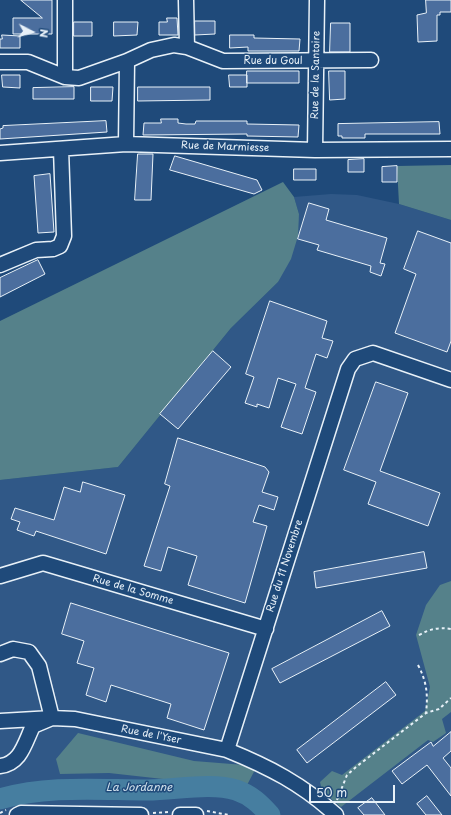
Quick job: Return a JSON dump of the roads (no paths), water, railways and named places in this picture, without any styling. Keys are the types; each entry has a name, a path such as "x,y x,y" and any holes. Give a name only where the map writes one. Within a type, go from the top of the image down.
{"street":[{"path":"64,0 65,78"},
{"path":"0,62 28,62 65,78 79,78 127,61 151,50 174,45 187,47 186,0"},
{"name":"Rue de la Santoire","path":"315,150 317,0"},
{"name":"Rue du Goul","path":"187,47 223,61 372,60"},
{"path":"126,144 127,61"},
{"name":"Rue de Marmiesse","path":"0,153 126,144 315,150 451,149"},
{"path":"0,265 36,250 53,249 60,246 64,236 61,149"},
{"name":"Rue du 11 Novembre","path":"227,750 348,370 355,359 373,353 451,380"},
{"name":"Rue de la Somme","path":"0,576 43,563 266,629"},
{"path":"0,654 12,650 29,652 39,666 52,718 33,726 19,758 6,766 0,766"},
{"name":"Rue de l'Yser","path":"0,722 52,718 75,720 227,750"},
{"path":"227,750 263,764 294,782 336,815"},
{"path":"17,815 21,813 142,815"},
{"path":"180,815 196,815"}],"waterway":[{"name":"La Jordanne","path":"0,799 55,790 159,790 204,786 226,788 246,794 270,815"}]}
